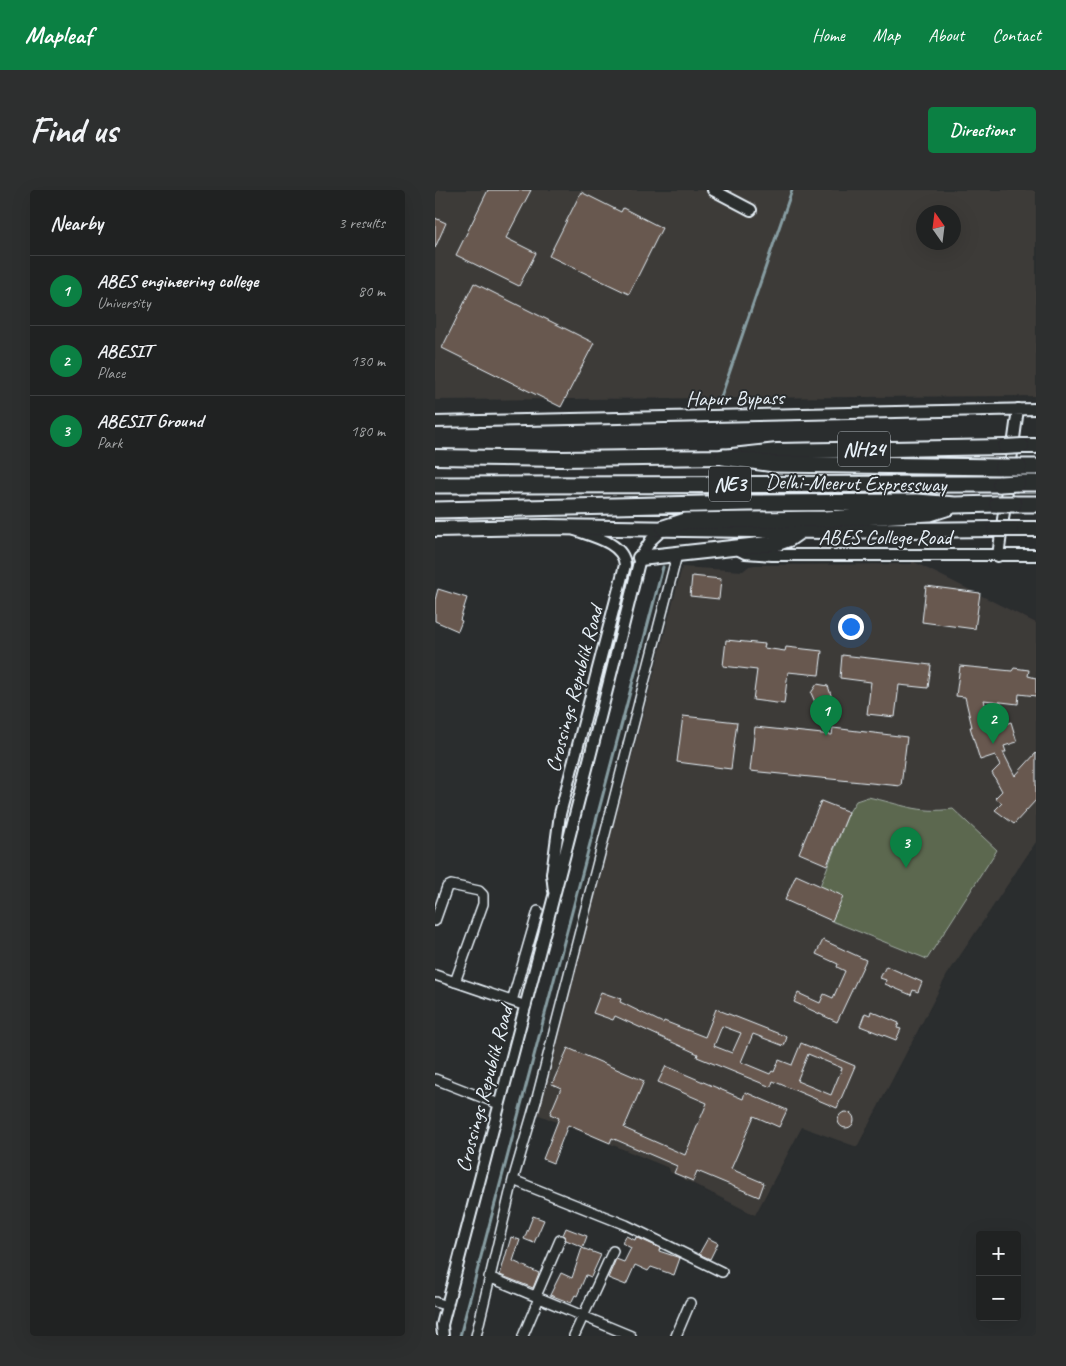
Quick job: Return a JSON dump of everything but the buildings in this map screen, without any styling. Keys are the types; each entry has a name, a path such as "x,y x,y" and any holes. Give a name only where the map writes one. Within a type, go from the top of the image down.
{"highway":[{"name":"NH24","path":"723,457 777,450 1029,446"},
{"path":"435,457 561,459 723,457 774,464 1036,467"},
{"path":"809,484 815,478 821,476 954,476 973,467"},
{"name":"Delhi-Meerut Expressway","path":"435,485 1036,483"},
{"name":"Delhi-Meerut Expressway","path":"435,510 782,502 917,502 955,505 1036,504"},
{"path":"664,528 686,521 825,519 931,513 955,505"},
{"path":"435,529 664,528 799,531 1036,529"},
{"path":"640,558 778,543 789,539 799,531"}],"street":[{"path":"713,190 751,210"},
{"path":"999,556 1018,409"},
{"name":"Hapur Bypass","path":"435,422 1036,409"},
{"name":"Crossings Republik Road","path":"554,892 553,874 560,814 625,565 623,556 616,548 569,528"},
{"name":"Crossings Republik Road","path":"440,1331 526,1006 554,892 560,879 573,820 640,558 651,540 664,528"},
{"name":"ABES College Road","path":"734,548 745,553 772,555 1036,555"},
{"path":"476,1336 513,1180 537,1098 677,555"},
{"path":"435,921 447,887 451,885 479,891 483,895 483,904 455,982"},
{"path":"512,1002 538,911"},
{"path":"435,975 526,1006"},
{"path":"435,1079 499,1104"},
{"path":"513,1180 626,1225 722,1272"},
{"path":"523,1336 560,1240"},
{"path":"575,1336 613,1251"},
{"path":"489,1277 631,1336"},
{"path":"435,1302 447,1306"},
{"path":"676,1336 690,1303"}],"shaded area":[{"path":"435,190 1036,190 1036,396 435,400"},
{"path":"912,561 1036,623 1036,842 947,975 857,1147 802,1127 755,1215 670,1172 669,1168 537,1114 682,567 743,571 749,566 755,565 912,564"}],"green space":[{"path":"868,797 920,809 953,809 997,850 927,959 832,921 820,886 849,812 856,801"}],"waterway":[{"path":"719,403 792,190"},
{"path":"460,1336 663,567"}],"place":[{"name":"ABES engineering college","path":"826,736"},
{"name":"ABESIT","path":"993,744"},
{"name":"ABESIT Ground","path":"906,868"}]}
